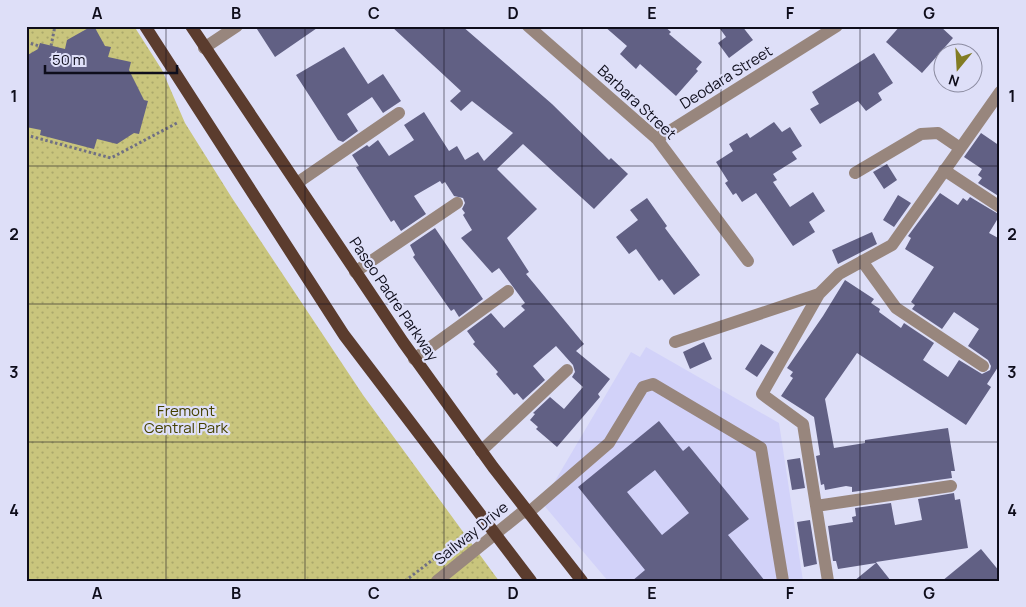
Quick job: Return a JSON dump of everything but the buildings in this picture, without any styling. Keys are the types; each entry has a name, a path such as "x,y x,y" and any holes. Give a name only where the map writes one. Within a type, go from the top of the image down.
{"main road":[{"path":"145,26 344,335 531,581"},
{"name":"Paseo Padre Parkway","path":"190,26 298,183 414,359 527,512 582,581"}],"street":[{"path":"204,48 237,26"},
{"name":"Barbara Street","path":"528,26 656,139 748,261"},
{"name":"Deodara Street","path":"656,139 837,26"},
{"path":"828,581 802,424 762,394 820,294 839,274 892,245 1000,92"},
{"path":"298,183 399,113"},
{"path":"855,173 921,134 938,133 960,148"},
{"path":"944,170 1000,207"},
{"path":"355,272 457,203"},
{"path":"862,261 896,308 982,366"},
{"path":"414,359 508,291"},
{"path":"675,342 820,294"},
{"path":"481,451 567,370"},
{"name":"Sailway Drive","path":"437,581 527,512 609,443 643,387 653,384 761,448 783,581"},
{"path":"816,506 951,486"}],"path":[{"path":"51,46 56,26"},
{"path":"26,42 39,46"},
{"path":"26,135 111,158 177,124"},
{"path":"406,581 456,542"}],"shaded area":[{"path":"646,347 779,423 803,581 608,581 542,503 631,352 640,357"}],"green space":[{"name":"Fremont Central Park","path":"26,26 134,26 162,70 185,123 232,198 363,395 499,581 26,581"}]}
